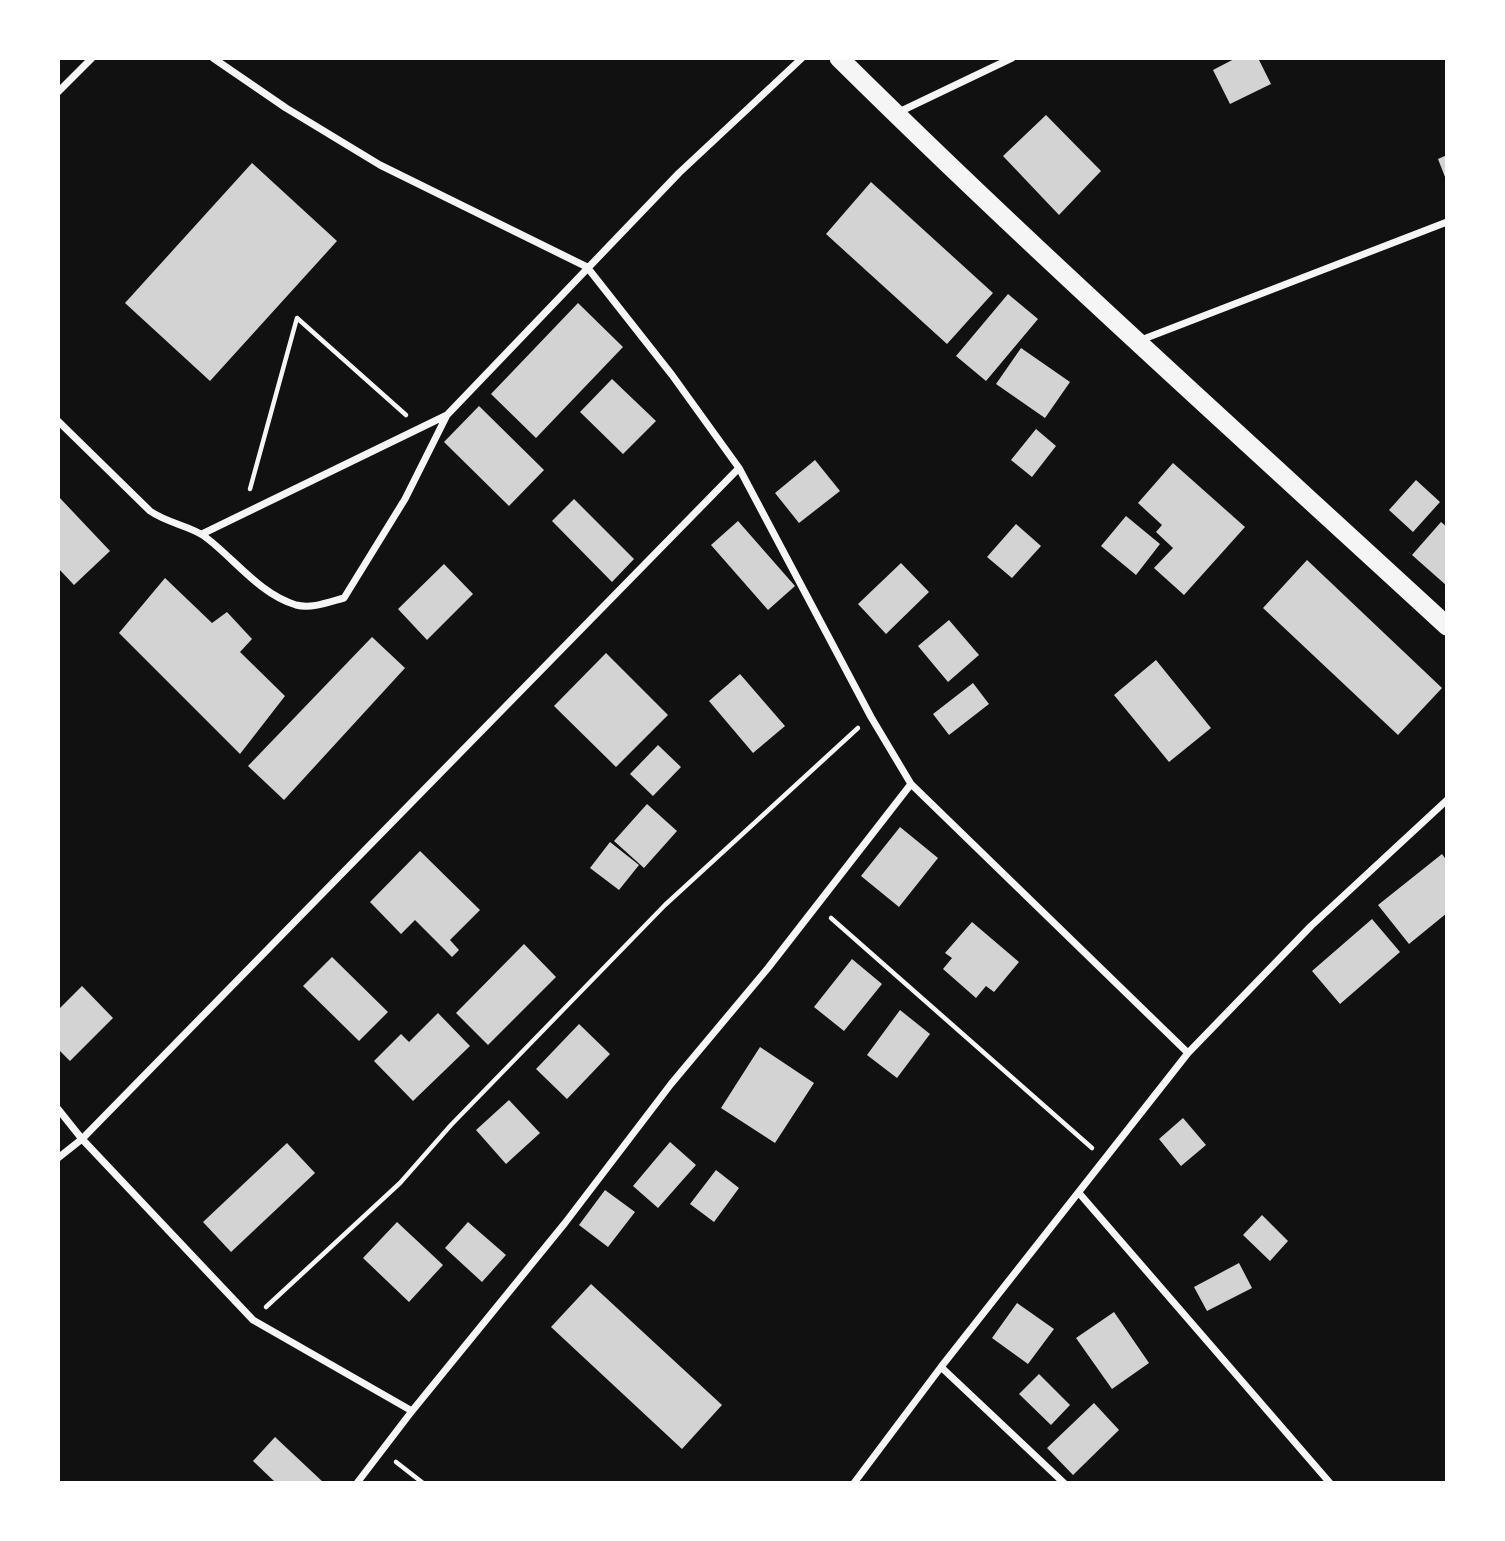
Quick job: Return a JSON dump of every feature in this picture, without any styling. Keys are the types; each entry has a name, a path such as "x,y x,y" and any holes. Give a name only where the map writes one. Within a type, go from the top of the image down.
{"highway":[{"path":"839,58 895,114 1447,626"}],"street":[{"path":"58,92 92,58"},
{"path":"213,58 286,108 380,165 587,267 672,375 738,468 871,716 911,784 1188,1054"},
{"path":"58,421 149,511 164,520 202,534 275,594 297,605 321,605 344,598 405,499 447,415 679,173 802,58"},
{"path":"895,114 1013,58"},
{"path":"1138,341 1447,222"},
{"path":"202,534 447,415"},
{"path":"58,1158 82,1139 738,468"},
{"path":"357,1483 565,1223 671,1084 768,968 911,784"},
{"path":"854,1483 941,1367 1188,1054 1311,926 1447,800"},
{"path":"58,1109 82,1139 253,1320 412,1411"},
{"path":"1079,1193 1330,1483"},
{"path":"941,1367 1064,1483"}],"path":[{"path":"243,514 297,318 421,428"},
{"path":"253,1320 400,1183 451,1125 665,905 871,716"},
{"path":"817,905 1105,1160"},
{"path":"381,1451 423,1483"}],"building":[{"path":"1236,58 1258,58 1271,84 1230,104 1213,70"},
{"path":"1046,115 1101,171 1059,215 1003,156"},
{"path":"1447,155 1447,182 1438,159"},
{"path":"252,163 337,241 210,381 125,303"},
{"path":"871,182 993,293 947,344 826,234"},
{"path":"1008,294 1038,319 986,381 956,356"},
{"path":"578,303 623,347 536,438 491,394"},
{"path":"1021,348 1070,382 1045,418 996,384"},
{"path":"612,379 656,421 623,454 580,412"},
{"path":"479,406 544,470 509,506 444,442"},
{"path":"1036,429 1056,446 1032,477 1011,460"},
{"path":"815,460 840,491 799,523 775,493"},
{"path":"1173,463 1245,527 1184,595 1154,568 1173,548 1156,532 1162,525 1138,503"},
{"path":"1416,480 1440,502 1413,532 1389,510"},
{"path":"58,496 110,551 74,585 58,568"},
{"path":"574,499 634,559 612,582 552,521"},
{"path":"1126,516 1160,544 1136,575 1101,546"},
{"path":"738,521 795,586 768,610 711,545"},
{"path":"1441,522 1447,527 1447,586 1412,555"},
{"path":"1016,524 1041,546 1012,578 987,557"},
{"path":"1307,560 1442,688 1398,735 1263,608"},
{"path":"901,563 929,592 886,634 858,604"},
{"path":"444,564 473,594 427,640 398,609"},
{"path":"165,578 212,623 227,612 252,639 240,652 285,696 240,754 119,633"},
{"path":"949,620 979,655 948,682 918,646"},
{"path":"372,637 405,668 284,800 248,766"},
{"path":"606,653 668,715 616,767 554,706"},
{"path":"1156,660 1211,728 1169,762 1114,695"},
{"path":"740,674 785,726 753,753 709,701"},
{"path":"973,683 989,704 949,735 933,714"},
{"path":"658,745 681,767 653,796 630,774"},
{"path":"647,804 677,831 644,868 614,841"},
{"path":"900,827 938,858 899,907 861,876"},
{"path":"610,842 639,865 619,890 590,868"},
{"path":"420,851 480,910 450,940 459,950 452,957 415,920 401,934 370,902"},
{"path":"1442,854 1447,861 1447,913 1409,944 1378,905"},
{"path":"1372,919 1400,952 1340,1004 1312,971"},
{"path":"972,922 1019,962 994,992 986,986 976,998 943,969 952,958 945,953"},
{"path":"524,944 556,977 488,1045 456,1013"},
{"path":"332,957 388,1012 359,1041 303,986"},
{"path":"852,959 882,984 844,1031 814,1007"},
{"path":"82,986 113,1018 70,1061 58,1049 58,1010"},
{"path":"900,1010 930,1034 897,1078 867,1055"},
{"path":"438,1013 470,1046 413,1101 374,1061 401,1034 409,1042"},
{"path":"579,1024 610,1054 567,1099 536,1069"},
{"path":"760,1047 814,1083 775,1143 721,1108"},
{"path":"509,1100 540,1133 506,1164 476,1130"},
{"path":"1183,1118 1206,1145 1181,1166 1159,1139"},
{"path":"670,1142 696,1165 658,1208 633,1186"},
{"path":"287,1143 315,1173 231,1252 203,1222"},
{"path":"716,1170 739,1188 714,1222 690,1204"},
{"path":"605,1190 635,1212 608,1247 579,1225"},
{"path":"1262,1215 1288,1241 1270,1261 1243,1235"},
{"path":"397,1222 443,1265 409,1302 363,1258"},
{"path":"468,1222 506,1255 482,1282 445,1248"},
{"path":"1239,1263 1252,1288 1207,1311 1194,1287"},
{"path":"591,1284 722,1405 682,1449 551,1327"},
{"path":"1017,1303 1054,1329 1028,1364 992,1338"},
{"path":"1114,1312 1149,1363 1112,1389 1076,1338"},
{"path":"1039,1374 1070,1405 1051,1425 1019,1394"},
{"path":"1094,1403 1119,1430 1073,1475 1047,1448"},
{"path":"275,1437 324,1483 276,1483 253,1461"}]}
